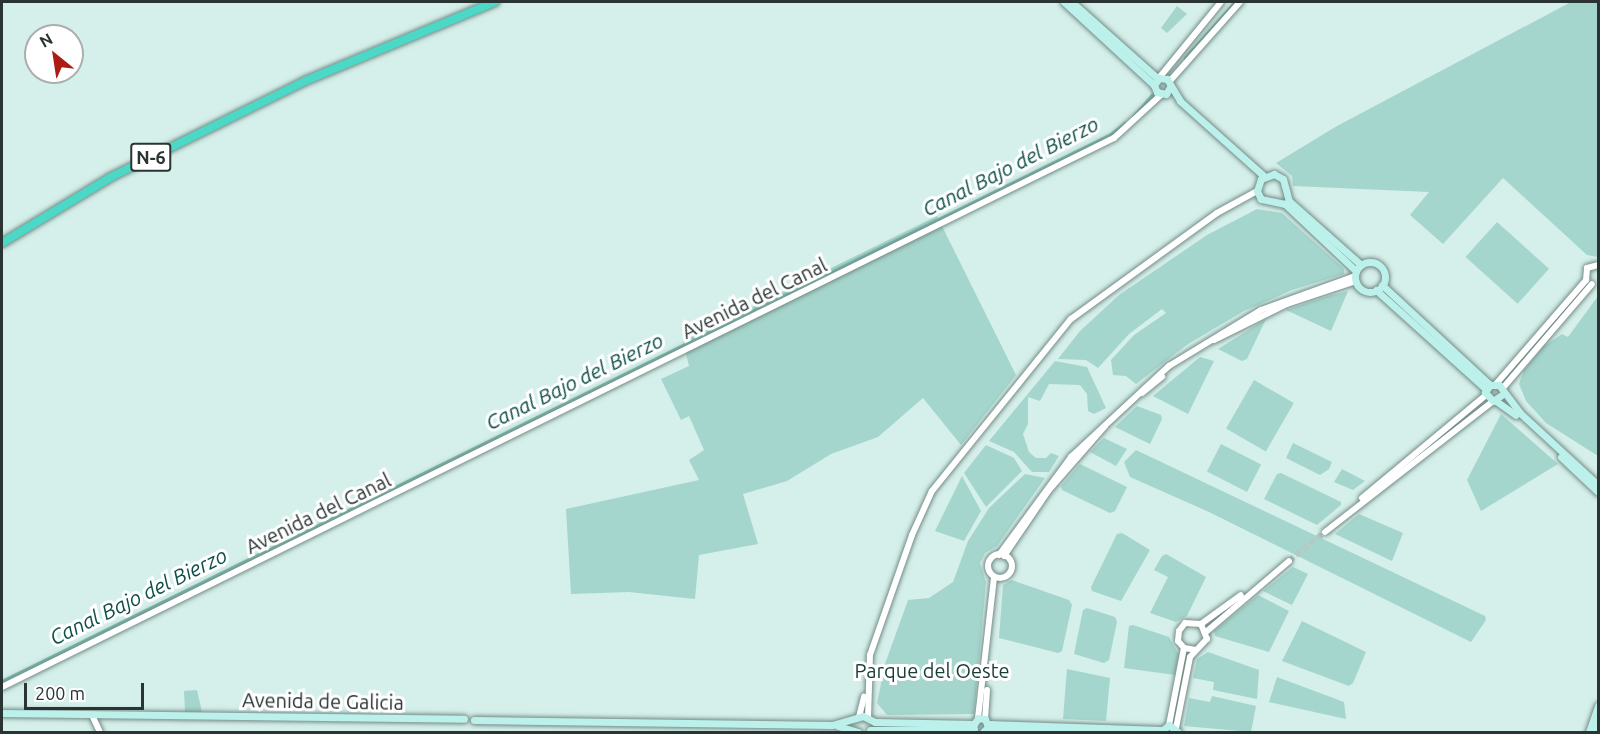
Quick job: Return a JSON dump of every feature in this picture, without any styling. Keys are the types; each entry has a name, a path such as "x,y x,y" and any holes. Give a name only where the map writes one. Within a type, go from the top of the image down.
{"highway":[{"name":"N-6","path":"2,243 111,177 305,81 495,2"}],"main road":[{"path":"1064,2 1162,81"},
{"path":"1072,2 1162,81 1261,179"},
{"path":"1160,95 1162,81"},
{"path":"1160,95 1162,81"},
{"path":"1160,95 1261,179 1279,176 1289,201 1361,265"},
{"path":"1261,179 1257,191 1261,199 1285,204 1355,276 1366,291 1379,287"},
{"path":"1277,203 1286,192"},
{"path":"1355,276 1361,265 1372,262 1380,266 1384,274 1379,287"},
{"path":"1379,287 1599,485"},
{"path":"1494,390 1495,401 1599,492"},
{"path":"1494,390 1495,401"},
{"path":"1589,732 1599,706"},
{"name":"Avenida de Galicia","path":"2,713 464,719 470,714 474,720 832,725"},
{"path":"832,725 858,718 1112,732"},
{"path":"832,725 857,732 858,718"},
{"path":"869,719 869,731 981,726 1177,730"},
{"path":"1595,732 1599,724"}],"street":[{"path":"1162,81 1166,66 1221,2"},
{"path":"1162,81 1240,2"},
{"path":"1162,81 1166,66"},
{"name":"Avenida del Canal","path":"2,687 1105,143 1131,126 1160,95"},
{"path":"858,718 867,684 870,655 920,514 953,463 1071,319 1209,219 1257,191"},
{"path":"1240,202 1261,199"},
{"path":"1495,401 1323,532 1494,390 1592,282 1587,268 1598,265"},
{"path":"981,726 996,577 988,564 1002,555 1071,457 1153,379 1240,320 1294,296 1355,276"},
{"path":"996,577 1011,570 1002,555"},
{"path":"1200,624 1287,560 1206,632"},
{"path":"1191,621 1200,624 1206,632 1206,642 1190,659 1177,730 1184,648 1178,635 1182,626 1191,621"},
{"path":"1184,648 1197,650"},
{"path":"867,684 869,719"},
{"path":"92,715 100,732"}],"green space":[{"path":"1571,2 1598,2 1598,257 1587,255 1503,178 1443,244 1410,215 1429,192 1293,186 1292,176 1276,163 1337,126"},
{"path":"1177,6 1187,14 1167,33 1161,28"},
{"path":"1257,209 1282,213 1344,269 1344,274 1292,290 1244,311 1188,344 1136,384 1126,376 1113,375 1111,360 1134,335 1166,313 1162,309 1129,334 1098,368 1086,360 1058,359 1080,331 1119,295 1207,235"},
{"path":"937,216 1016,375 961,445 923,398 878,437 831,454 787,481 743,494 758,544 699,555 695,599 629,592 571,594 566,509 699,480 689,460 704,450 689,416 681,420 661,379 689,366 683,341"},
{"path":"1497,222 1549,269 1518,304 1466,257"},
{"path":"1348,291 1331,331 1286,310 1328,296"},
{"path":"1598,296 1598,456 1546,423 1526,401 1519,384 1524,370 1544,346 1562,334 1568,337"},
{"path":"1266,319 1247,359 1242,361 1218,349"},
{"path":"1200,357 1214,361 1188,414 1153,396"},
{"path":"1055,361 1087,367 1106,408 1094,414 1088,411 1087,394 1080,385 1049,384 1040,401 1028,397 1028,424 1023,434 1029,452 1036,458 1046,458 1051,453 1059,456 1049,472 1032,472 1014,452 989,441"},
{"path":"1254,380 1294,403 1266,451 1226,428"},
{"path":"1137,406 1161,415 1162,419 1150,444 1115,427"},
{"path":"1501,414 1558,464 1481,511 1467,480"},
{"path":"1104,438 1127,449 1116,466 1090,452"},
{"path":"1293,443 1332,462 1329,469 1320,475 1286,458"},
{"path":"1221,444 1261,464 1247,492 1207,472"},
{"path":"986,445 1014,458 1022,471 986,507 964,473"},
{"path":"1136,450 1485,616 1486,620 1471,642 1209,512 1130,477 1124,462"},
{"path":"1080,464 1127,487 1115,511 1110,513 1062,490 1061,486"},
{"path":"1342,469 1365,481 1353,490 1334,482"},
{"path":"1281,473 1341,502 1341,505 1317,525 1264,499 1277,474"},
{"name":"Parque del Oeste","path":"1025,474 1045,478 997,546 985,553 980,563 986,582 974,714 887,715 877,703 885,664 908,600 929,598 953,582 968,541 989,508"},
{"path":"962,476 981,511 964,541 935,531"},
{"path":"1359,514 1403,533 1392,561 1335,534"},
{"path":"1122,533 1150,550 1121,601 1092,591 1091,587 1117,534"},
{"path":"1166,554 1206,577 1187,616 1176,622 1150,613 1168,577 1154,570 1162,556"},
{"path":"1293,567 1308,574 1292,605 1263,591"},
{"path":"1012,580 1069,600 1072,605 1062,651 1058,653 999,638 1003,585"},
{"path":"1258,595 1289,611 1269,652 1215,636 1214,631"},
{"path":"1087,608 1115,617 1117,622 1109,660 1104,663 1074,654 1083,610"},
{"path":"1302,621 1366,652 1353,683 1349,686 1282,661"},
{"path":"1133,625 1169,637 1179,655 1175,675 1124,668 1129,626"},
{"path":"1208,652 1259,670 1257,699 1213,690 1214,682 1193,678 1197,659"},
{"path":"1067,669 1110,678 1106,721 1063,719"},
{"path":"1277,677 1344,702 1346,719 1269,702"},
{"path":"197,690 202,712 185,712 184,691"},
{"path":"1212,696 1256,706 1251,732 1184,726 1189,698 1210,702"}],"waterway":[{"name":"Canal Bajo del Bierzo","path":"1186,58 1236,2"},
{"name":"Canal Bajo del Bierzo","path":"1134,117 1152,96"},
{"name":"Canal Bajo del Bierzo","path":"2,682 1111,135 1125,124"}],"tunnel":[{"path":"1289,561 1325,532"}]}
